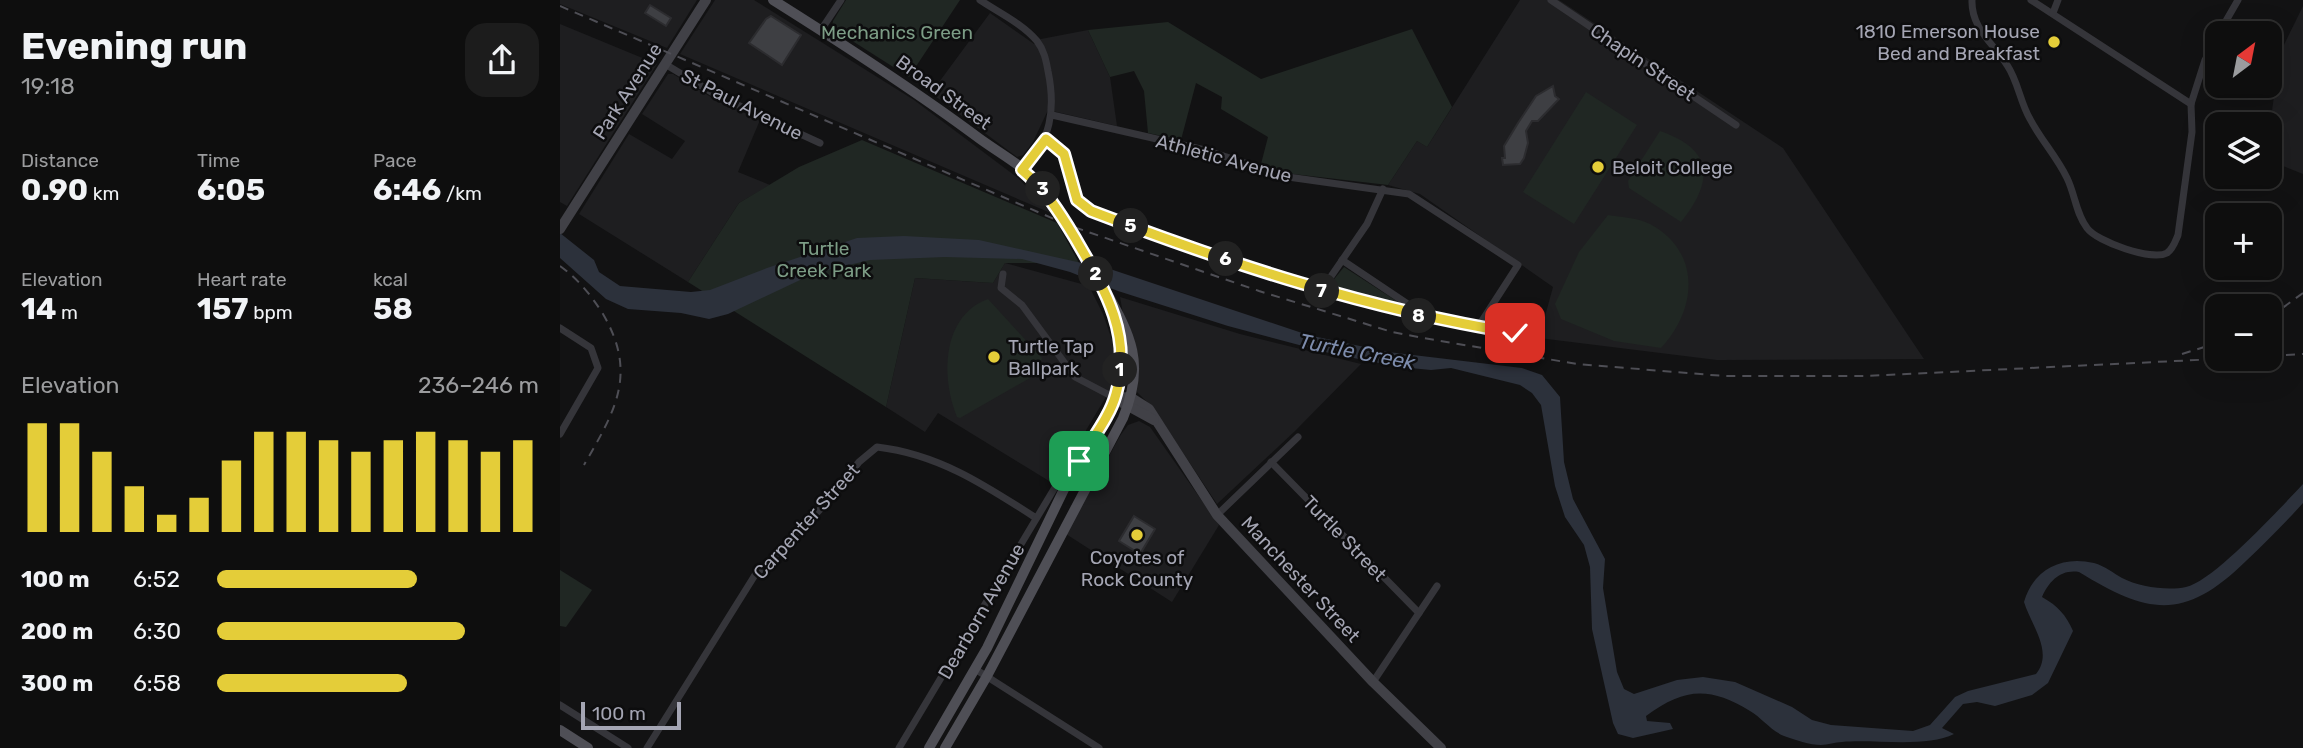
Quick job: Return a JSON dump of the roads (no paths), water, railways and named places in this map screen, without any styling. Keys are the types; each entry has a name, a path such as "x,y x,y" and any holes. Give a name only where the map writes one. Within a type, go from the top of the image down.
{"main road":[{"name":"Broad Street","path":"773,0 912,88 1040,184 1110,298"},
{"path":"929,748 975,669 1069,479 1115,398 1121,363 1119,332 1110,298"},
{"path":"945,748 1037,582 1129,402 1134,381 1134,354 1125,325 1110,298"},
{"path":"560,730 588,748"}],"street":[{"name":"Park Avenue","path":"560,229 706,0"},
{"path":"821,30 841,0"},
{"path":"980,0 1028,32 1039,43 1049,76 1052,115 1046,139 1022,170"},
{"name":"Chapin Street","path":"1551,0 1736,125"},
{"path":"1972,0 1979,29 2007,65 2031,121 2056,156 2069,182 2082,220 2088,230 2108,244 2158,255 2167,252 2174,245 2192,132 2191,104 2205,60"},
{"path":"2031,0 2191,104"},
{"path":"2053,13 2057,0"},
{"path":"2226,21 2238,0"},
{"name":"St Paul Avenue","path":"666,64 718,96 820,143"},
{"name":"Athletic Avenue","path":"1052,115 1205,150 1288,177 1383,189 1419,199 1518,265 1478,327"},
{"path":"1046,139 1068,160 1077,200 1086,208 1147,232 1321,291 1431,319 1515,333"},
{"path":"1321,291 1367,224 1383,189"},
{"path":"1342,260 1431,319"},
{"path":"1003,274 1001,288 1022,305 1075,377 1115,398"},
{"path":"560,328 587,345 597,358 596,375 560,434"},
{"name":"Manchester Street","path":"1115,398 1129,402 1159,424 1217,515 1373,682 1438,746"},
{"path":"1217,515 1298,437"},
{"name":"Carpenter Street","path":"648,748 755,575 830,499 859,462 877,447 934,459 1036,518"},
{"name":"Turtle Street","path":"1271,463 1419,613"},
{"name":"Dearborn Avenue","path":"899,748 1057,484 1069,479"},
{"path":"1373,682 1437,586"},
{"path":"975,669 1099,748"},
{"path":"560,705 628,748"}],"water":[{"name":"Turtle Creek","path":"560,233 594,260 599,272 620,286 691,292 710,290 857,238 904,236 979,240 1113,270 1308,335 1388,352 1522,368 1542,375 1560,397 1564,462 1573,499 1605,559 1603,588 1617,672 1624,689 1634,694 1677,680 1703,677 1735,682 1792,707 1812,720 1831,725 1913,731 1930,725 1955,697 1968,691 2036,674 2041,666 2042,648 2024,602 2028,591 2041,573 2060,563 2082,561 2098,564 2122,578 2145,586 2171,589 2186,587 2198,582 2230,558 2303,484 2303,503 2261,547 2224,580 2204,594 2185,602 2166,605 2147,603 2126,597 2079,572 2067,572 2056,577 2042,597 2061,611 2073,631 2048,683 2032,695 1995,706 1977,702 1963,704 1942,728 1954,734 1943,738 1915,742 1855,741 1812,744 1779,733 1754,714 1722,697 1697,694 1673,700 1646,716 1647,721 1670,723 1673,729 1633,738 1618,734 1613,723 1592,629 1590,567 1584,545 1565,517 1555,486 1541,405 1532,393 1520,385 1451,368 1431,370 1400,367 1333,354 1228,326 1118,291 1070,272 1022,259 945,257 870,260 815,273 728,314 709,319 681,313 628,309 606,299 560,258"}],"railway":[{"path":"560,6 1068,225 1259,291 1392,332 1577,364 1724,376 1866,376 2205,360"},
{"path":"560,266 589,294 603,314 614,336 619,355 621,374 613,409 584,465"},
{"path":"2282,308 2303,293"},
{"path":"2182,354 2205,347"},
{"path":"2282,355 2303,354"}],"place":[{"name":"1810 Emerson House Bed and Breakfast","path":"2054,42"},
{"name":"Beloit College","path":"1598,167"},
{"name":"Turtle Tap Ballpark","path":"994,357"},
{"name":"Coyotes of Rock County","path":"1137,535"}],"park label":[{"name":"Mechanics Green","path":"897,32"},
{"name":"Turtle Creek Park","path":"824,259"}]}
